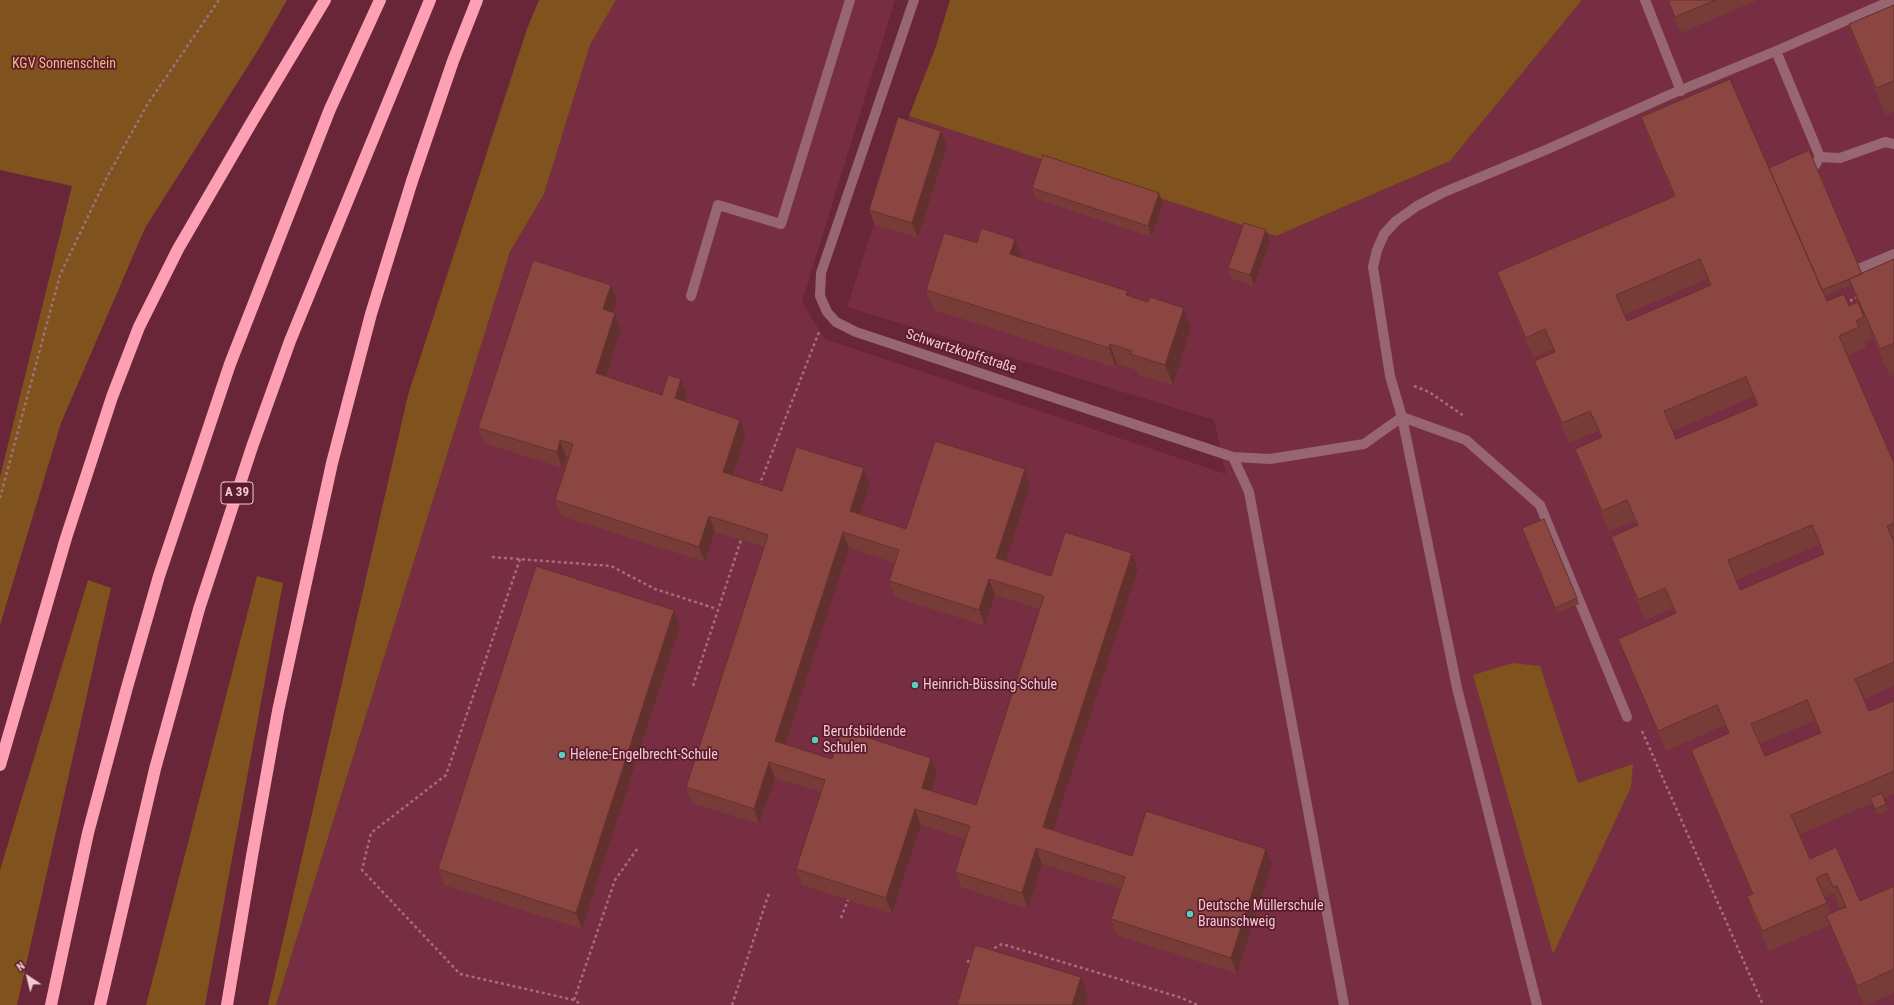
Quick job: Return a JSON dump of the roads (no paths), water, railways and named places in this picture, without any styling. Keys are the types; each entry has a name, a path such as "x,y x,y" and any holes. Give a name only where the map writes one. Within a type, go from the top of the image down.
{"highway":[{"path":"0,765 71,523 112,397 139,327 178,249 325,0"},
{"path":"51,1005 88,834 126,691 160,576 230,364 330,109 380,0"},
{"name":"A 39","path":"100,1005 155,769 199,610 250,454 290,341 430,0"},
{"path":"227,1005 278,711 332,463 371,314 412,181 453,61 476,0"}],"lane":[{"path":"691,296 718,205 781,224 850,0"},
{"name":"Schwartzkopffstraße","path":"914,0 821,273 820,296 827,312 836,322 856,332 1233,457 1270,459 1364,444 1402,417"},
{"path":"1645,0 1681,91"},
{"path":"1537,1005 1457,688 1402,417 1390,376 1373,267 1377,250 1388,230 1396,221 1417,206 1442,193 1548,149 1669,95 1776,51 1892,0"},
{"path":"1776,51 1820,157"},
{"path":"1820,157 1840,158 1885,142 1894,144"},
{"path":"1812,181 1808,174 1820,157"},
{"path":"1845,258 1851,272 1894,254"},
{"path":"1402,417 1466,440 1540,505 1627,717"},
{"path":"1233,457 1249,492 1344,1005"}],"place":[{"name":"Heinrich-Büssing-Schule","path":"915,685"},
{"name":"Berufsbildende Schulen","path":"815,740"},
{"name":"Helene-Engelbrecht-Schule","path":"562,755"},
{"name":"Deutsche Müllerschule Braunschweig","path":"1190,914"}],"park label":[{"name":"KGV Sonnenschein","path":"64,64"}]}
